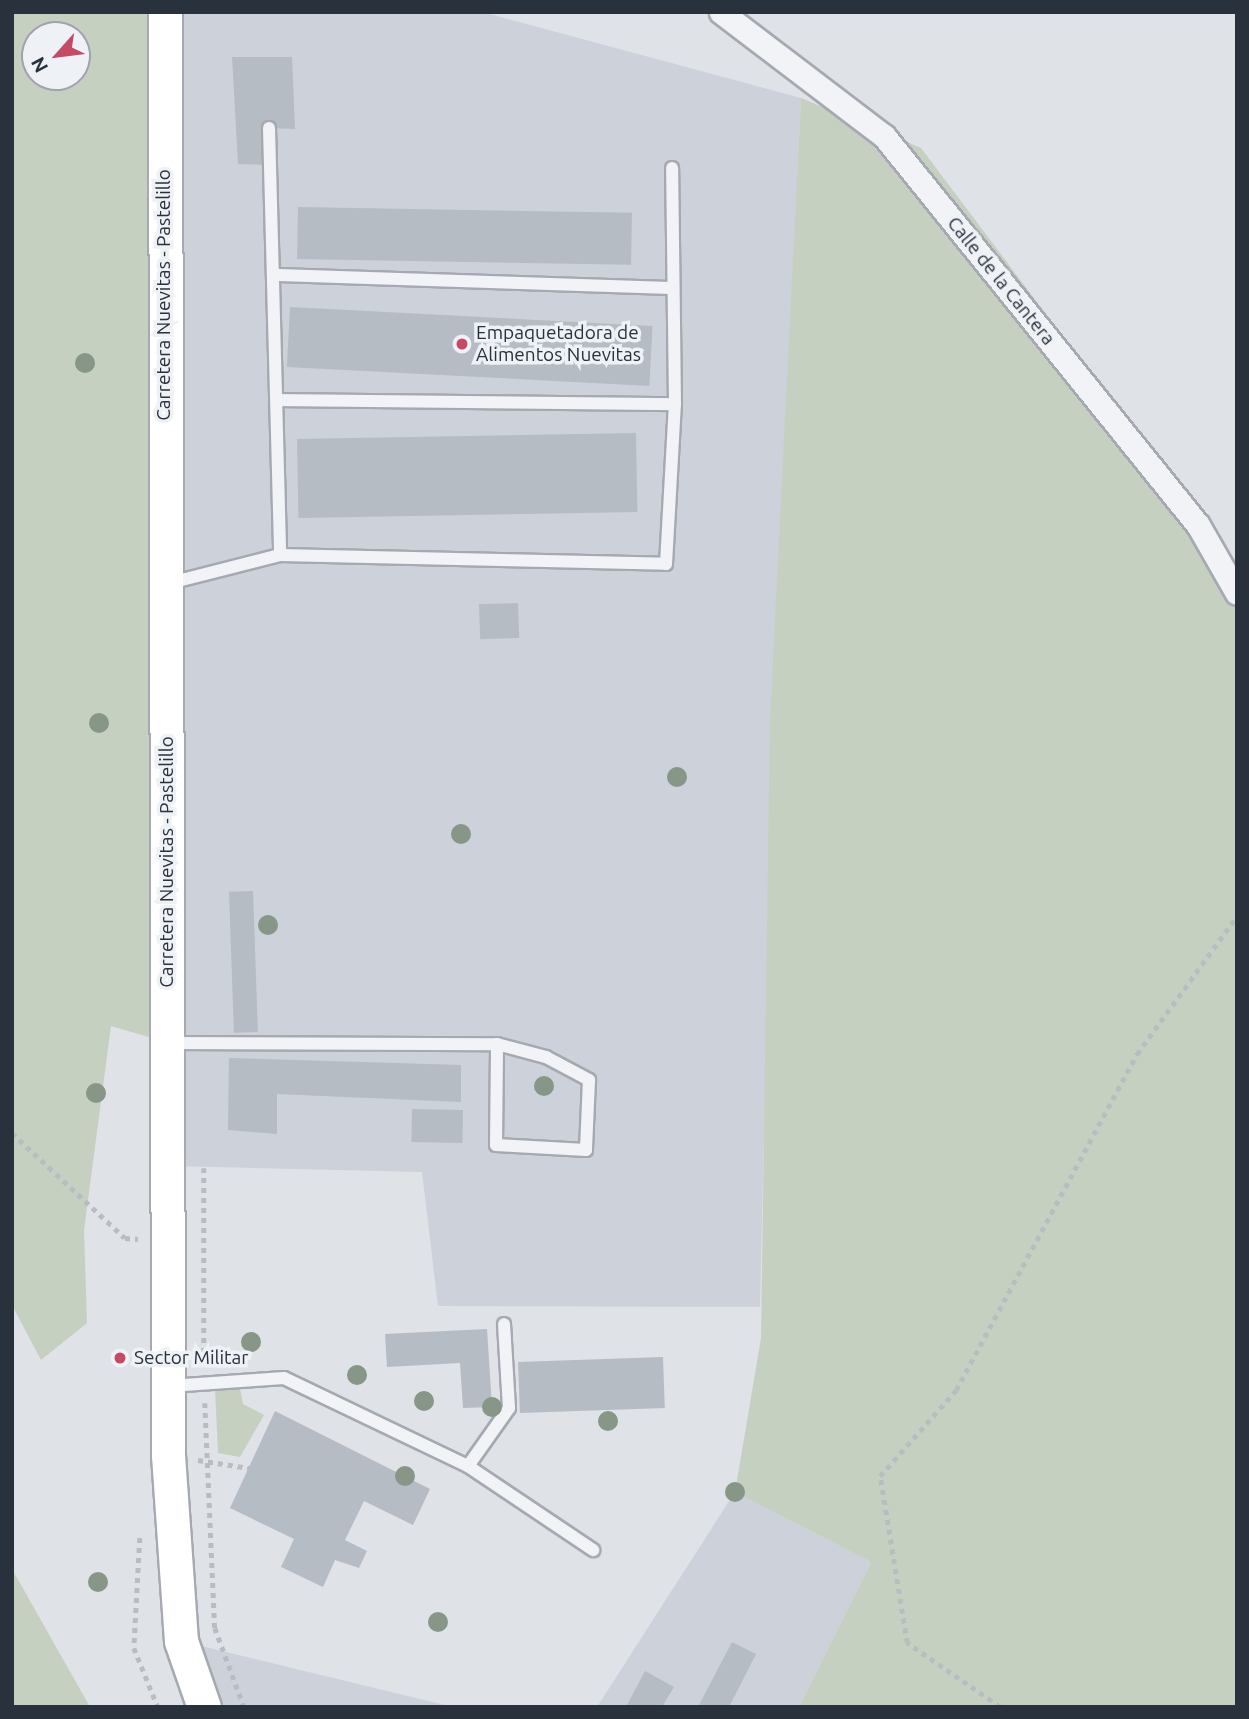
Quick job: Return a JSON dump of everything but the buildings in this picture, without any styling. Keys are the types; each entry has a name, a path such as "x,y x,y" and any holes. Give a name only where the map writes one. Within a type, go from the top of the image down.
{"main road":[{"name":"Carretera Nuevitas - Pastelillo","path":"165,12 170,1240 168,1455 181,1641 204,1707"}],"street":[{"name":"Calle de la Cantera","path":"721,12 884,136 1198,525 1237,593"}],"lane":[{"path":"269,128 277,275 280,555"},
{"path":"166,584 280,555 666,564 675,404 671,168"},
{"path":"277,275 672,288"},
{"path":"280,400 675,404"},
{"path":"169,1043 497,1044 546,1057 589,1080 586,1150 496,1146 497,1044"},
{"path":"468,1466 509,1408 504,1324"},
{"path":"169,1386 204,1380 284,1378 468,1466 593,1550"}],"path":[{"path":"1000,1707 907,1643 880,1476 956,1390 1137,1054 1237,916"},
{"path":"12,1133 125,1238 170,1240"},
{"path":"204,1168 204,1380 215,1628 244,1707"},
{"path":"168,1455 249,1468"},
{"path":"141,1523 134,1648 158,1707"}],"shaded area":[{"path":"165,12 482,12 801,98 775,649 760,1307 438,1306 422,1172 171,1166"},
{"path":"735,1492 871,1562 799,1707 597,1707"},
{"path":"181,1641 453,1707 207,1707"}],"green space":[{"path":"12,12 165,12 169,1043 111,1026 84,1230 87,1323 41,1360 12,1305"},
{"path":"801,98 921,148 1237,568 1237,1707 799,1707 871,1562 735,1492 761,1338 770,720"},
{"path":"215,1388 240,1389 243,1404 264,1415 240,1457 218,1453"},
{"path":"12,1569 90,1707 12,1707"}],"place":[{"name":"Empaquetadora de Alimentos Nuevitas","path":"462,344"},
{"name":"Sector Militar","path":"120,1358"}]}
